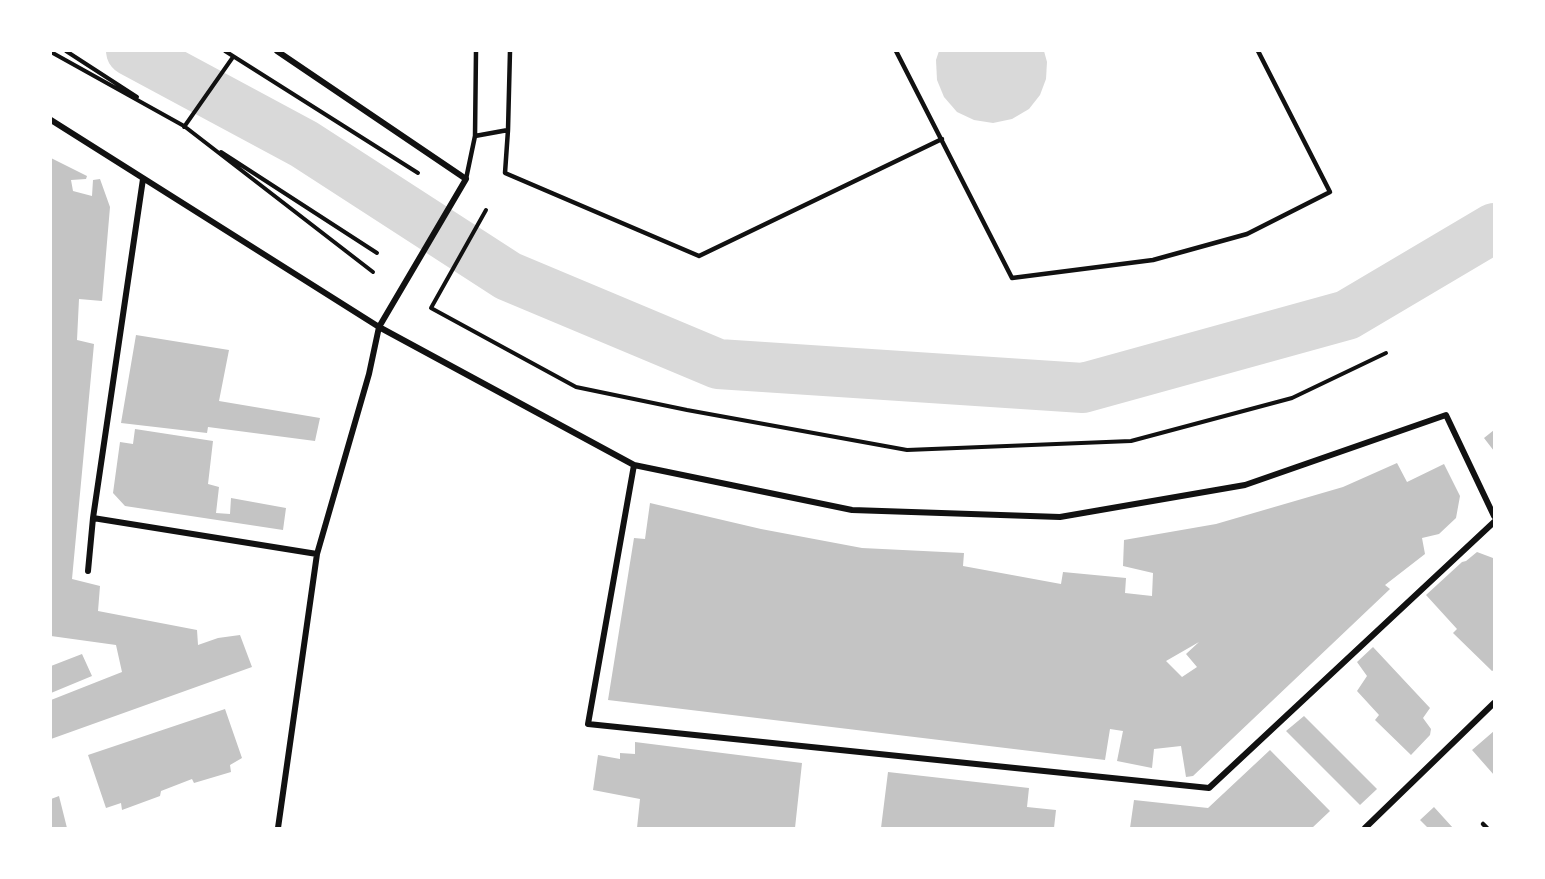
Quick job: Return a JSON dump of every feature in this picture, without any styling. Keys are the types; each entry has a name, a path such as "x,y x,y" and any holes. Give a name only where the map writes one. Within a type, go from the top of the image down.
{"street":[{"path":"278,51 466,179 379,327 369,374 317,554 278,827 286,828"},
{"path":"51,120 379,327 634,465 852,510 1060,517 1245,484 1446,415 1494,516"},
{"path":"88,571 93,518 143,178"},
{"path":"634,465 588,724 1209,788 1494,522"},
{"path":"93,518 317,554"},
{"path":"1365,828 1494,702"}],"lane":[{"path":"466,179 475,136 476,51"},
{"path":"510,51 505,173 699,256 942,139"},
{"path":"896,51 1012,278 1153,260 1247,234 1330,192 1258,51"},
{"path":"475,136 508,130"}],"path":[{"path":"66,51 377,253"},
{"path":"225,51 418,173"},
{"path":"51,52 184,126 373,272"},
{"path":"184,127 233,57"},
{"path":"486,210 431,309 576,387 687,410 907,450 1131,441 1292,398 1386,353"}],"shaded area":[{"path":"939,51 1044,51 1047,62 1046,79 1040,95 1029,109 1012,119 993,123 974,120 957,112 944,97 937,80 936,60"}],"building":[{"path":"51,158 87,176 86,179 71,180 73,191 92,196 93,180 100,179 110,207 102,301 79,299 77,340 94,344 72,579 100,586 98,611 197,630 198,645 218,638 240,635 252,667 51,739 51,700 122,672 116,645 51,636"},
{"path":"136,335 229,350 219,401 320,418 315,441 208,427 207,433 121,423"},
{"path":"135,429 213,441 208,484 219,487 216,513 230,514 231,498 286,508 283,530 125,506 113,493 120,442 133,444"},
{"path":"1494,430 1494,451 1484,438"},
{"path":"1397,463 1407,482 1444,464 1460,496 1456,518 1439,534 1422,538 1425,554 1385,585 1390,589 1193,776 1186,777 1181,746 1154,749 1152,768 1117,761 1123,731 1110,729 1105,760 608,700 634,538 645,539 650,503 761,529 862,548 964,553 963,566 1061,584 1063,572 1126,578 1125,593 1152,596 1153,573 1123,566 1124,540 1216,524 1343,487","holes":["1199,642 1186,654 1197,667 1182,677 1166,661"]},
{"path":"1477,552 1493,558 1494,561 1494,670 1492,671 1453,633 1457,629 1426,595 1462,562"},
{"path":"1373,647 1430,708 1423,718 1431,729 1430,735 1411,755 1375,720 1379,715 1357,691 1367,676 1357,662"},
{"path":"82,654 92,676 51,693 51,666"},
{"path":"225,709 242,758 230,765 231,772 194,783 192,779 161,791 160,796 122,810 121,803 106,808 88,755"},
{"path":"1304,716 1377,789 1360,805 1286,731"},
{"path":"1494,731 1494,775 1472,750"},
{"path":"635,742 802,763 795,828 637,828 640,799 593,790 598,755 620,759 620,753 635,754"},
{"path":"1270,750 1330,811 1312,828 1130,828 1134,800 1208,808"},
{"path":"888,772 1029,788 1027,807 1056,810 1054,828 881,828"},
{"path":"59,796 67,828 51,828 51,799"},
{"path":"1434,807 1453,828 1428,828 1420,820"}],"waterway":[{"path":"131,51 304,144 508,276 718,364 1083,388 1347,315 1494,228"}]}
